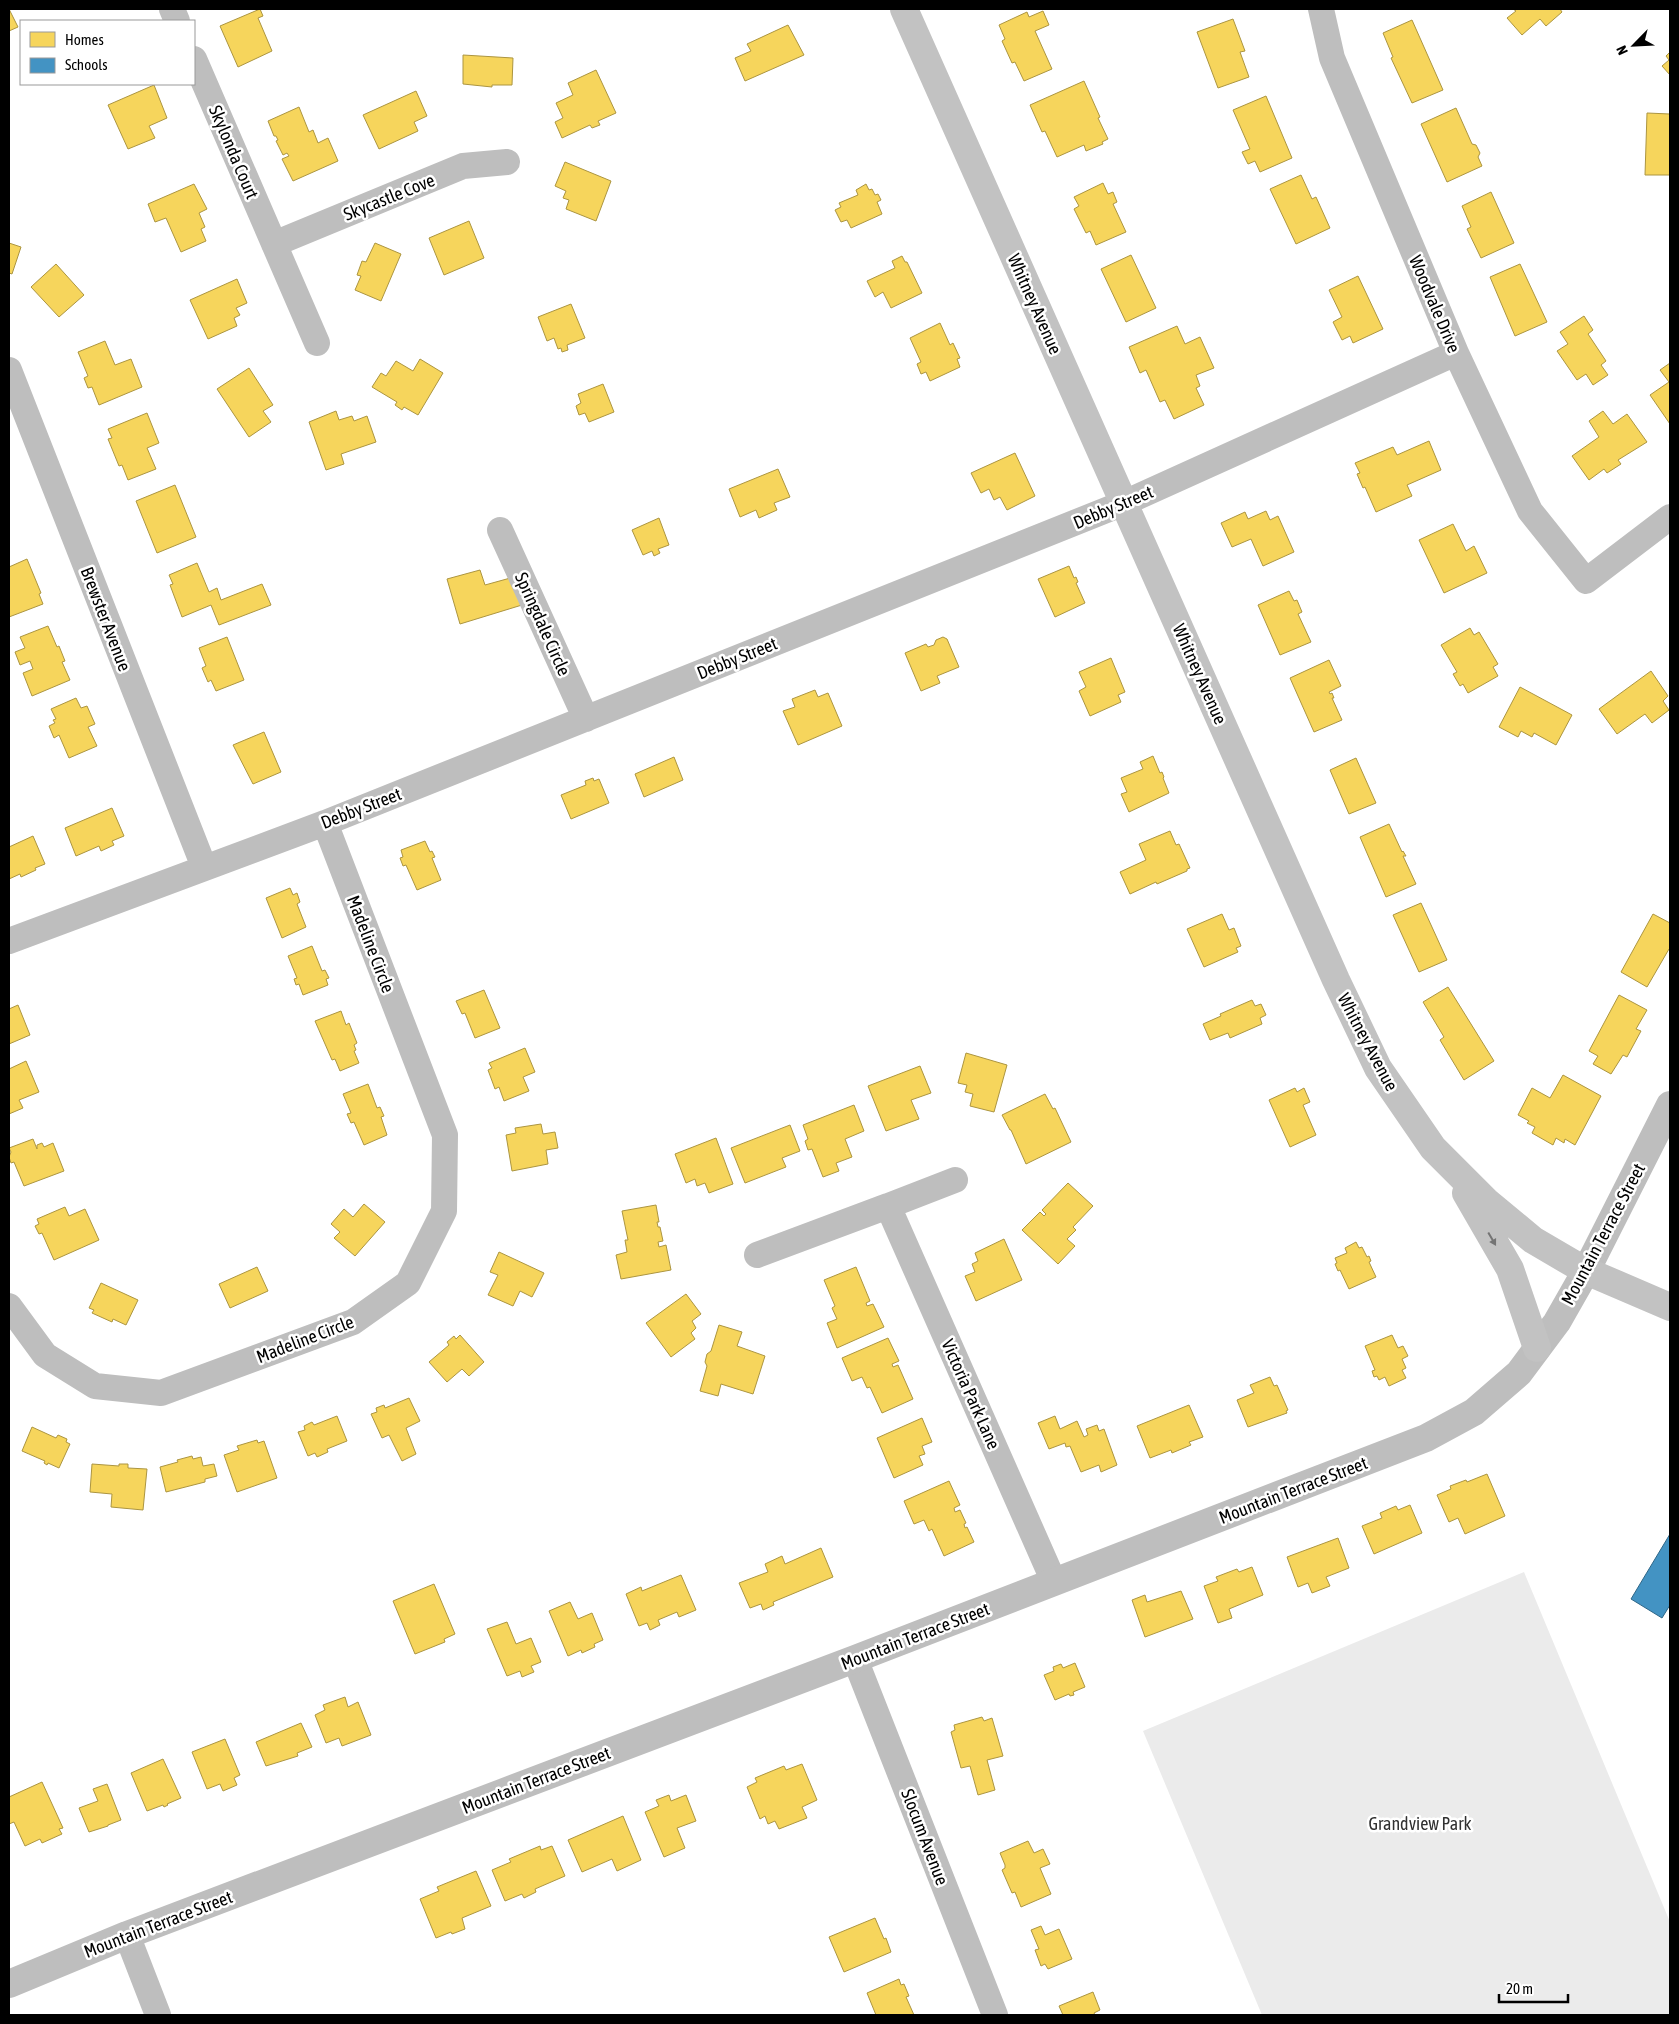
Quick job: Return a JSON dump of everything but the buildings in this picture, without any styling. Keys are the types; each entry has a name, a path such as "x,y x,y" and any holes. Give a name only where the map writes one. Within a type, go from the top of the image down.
{"main road":[{"name":"Whitney Avenue","path":"904,9 1336,980 1378,1068 1433,1148 1486,1202 1533,1240 1586,1271 1670,1307"},
{"path":"1450,1166 1510,1269 1537,1348"}],"street":[{"name":"Woodvale Drive","path":"1321,9 1332,58 1456,354 1530,511 1586,581 1670,517"},
{"name":"Skylonda Court","path":"195,61 317,344"},
{"name":"Skycastle Cove","path":"274,244 463,166 507,162"},
{"name":"Debby Street","path":"9,941 325,823 1124,503 1456,354"},
{"name":"Brewster Avenue","path":"9,370 204,867"},
{"name":"Springdale Circle","path":"500,530 586,719"},
{"name":"Madeline Circle","path":"9,1306 45,1355 95,1386 161,1393 353,1322 408,1283 444,1211 445,1135 325,823"},
{"name":"Mountain Terrace Street","path":"9,1984 127,1935 855,1659 1426,1438 1474,1412 1519,1373 1557,1322 1586,1271 1670,1105"},
{"path":"757,1255 955,1180"},
{"name":"Victoria Park Lane","path":"888,1206 1054,1582"},
{"name":"Slocum Avenue","path":"855,1659 994,2015"},
{"path":"127,1935 158,2015"}],"green space":[{"name":"Grandview Park","path":"1524,1572 1670,1922 1670,2015 1262,2015 1143,1731"}]}
